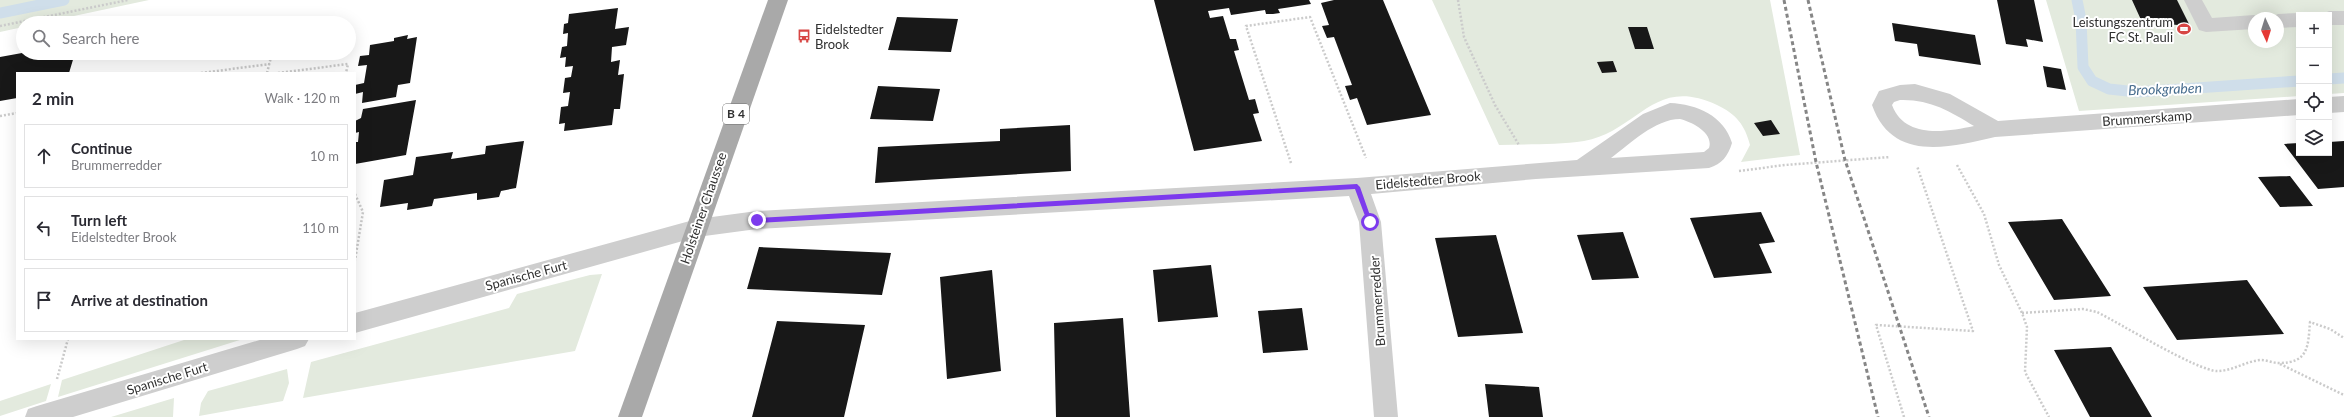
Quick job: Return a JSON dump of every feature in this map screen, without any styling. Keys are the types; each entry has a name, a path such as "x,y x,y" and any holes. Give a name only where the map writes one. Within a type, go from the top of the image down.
{"main road":[{"name":"Holsteiner Chaussee","path":"630,417 778,0"}],"street":[{"name":"Brummerskamp","path":"1995,129 1963,108 1920,91 1899,91 1886,96 1882,105 1888,120 1904,133 1926,144 1995,129 2296,107"},
{"path":"2332,105 2344,104"},
{"path":"1583,167 1656,116 1671,111 1692,114 1703,118 1712,126 1718,135 1721,144 1718,152 1709,160"},
{"name":"Eidelstedter Brook","path":"697,228 782,218 906,214 1367,186 1536,170 1709,160"},
{"name":"Brummerredder","path":"1367,186 1386,417"},
{"name":"Spanische Furt","path":"356,323 697,228"},
{"name":"Spanische Furt","path":"42,415 294,340"}],"lane":[{"path":"2193,0 2206,25 2248,22"},
{"path":"2332,18 2344,18"},
{"path":"2284,21 2296,20"}],"path":[{"path":"49,16 128,0"},
{"path":"1458,0 1464,37 1495,105 1536,170"},
{"path":"1300,190 1246,26 1310,17 1367,186"},
{"path":"0,26 16,23"},
{"path":"267,72 271,60"},
{"path":"209,72 270,64"},
{"path":"286,72 348,64 346,72"},
{"path":"0,116 16,113"},
{"path":"1709,160 1728,173 1926,144"},
{"path":"1926,144 1984,214 1999,265 2022,313 2027,327 2025,372 2049,417"},
{"path":"1904,417 1876,325 1973,331 1926,144"},
{"path":"356,196 363,212 356,254"},
{"path":"2022,313 2083,309 2097,312 2197,365 2215,371 2228,370 2261,360 2279,364 2344,395"},
{"path":"2279,364 2297,361 2307,351 2310,322 2330,329 2344,338"},
{"path":"42,415 68,340"}],"shaded area":[{"path":"0,0 149,0 74,16 16,16 16,29 0,32"},
{"path":"1432,0 1770,0 1800,155 1741,162 1750,145 1739,121 1724,108 1717,105 1695,98 1677,97 1661,101 1647,108 1619,127 1603,135 1584,141 1552,144 1499,145"},
{"path":"2046,0 2344,0 2344,93 2332,94 2332,12 2296,12 2296,96 2079,111"},
{"path":"602,274 575,351 303,398 311,362 509,308 517,294 590,275"},
{"path":"184,340 240,340 58,397 62,380"},
{"path":"287,369 289,383 283,401 199,416 201,403 208,391"},
{"path":"51,384 46,401 0,416 0,401"},
{"path":"174,398 173,417 111,417"}],"building":[{"path":"1154,0 1309,0 1311,4 1278,9 1280,13 1273,14 1266,14 1265,10 1231,15 1229,8 1208,11 1210,18 1223,16 1230,39 1236,39 1239,50 1234,51 1249,100 1255,99 1259,113 1253,114 1262,141 1194,151"},
{"path":"1334,0 1383,0 1431,115 1367,125 1357,98 1350,100 1345,86 1352,85 1334,37 1327,38 1322,26 1329,25 1321,3"},
{"path":"1997,0 2034,0 2043,42 2026,39 2028,47 2006,44"},
{"path":"2132,0 2177,0 2190,26 2142,22"},
{"path":"618,8 615,29 629,27 626,45 612,47 611,62 620,60 618,75 624,74 620,109 614,109 612,125 564,131 565,123 559,124 561,107 568,106 570,92 563,93 565,78 571,77 573,66 565,67 566,57 560,58 562,47 567,46 568,33 563,34 564,24 568,23 569,14"},
{"path":"897,17 958,19 951,52 888,50"},
{"path":"1892,23 1975,35 1981,65 1919,56 1917,44 1895,41"},
{"path":"1628,27 1647,27 1654,49 1635,49"},
{"path":"408,35 407,39 417,37 410,83 398,85 396,97 362,103 363,92 356,94 356,85 364,83 367,65 358,66 360,56 369,55 370,45 394,41 394,38"},
{"path":"16,54 16,60 73,60 69,72 16,72 16,98 0,101 0,57"},
{"path":"1613,61 1617,72 1602,73 1597,62"},
{"path":"2043,66 2061,69 2066,90 2047,87"},
{"path":"878,86 940,89 933,121 870,119"},
{"path":"416,100 406,155 356,164 356,142 358,142 359,132 356,133 356,120 361,118 363,109"},
{"path":"1771,120 1780,134 1763,136 1754,123"},
{"path":"1070,125 1071,171 875,183 878,147 1000,141 1000,129"},
{"path":"524,141 516,188 501,191 499,197 477,200 477,193 434,199 432,206 407,210 408,203 380,207 384,180 413,175 416,157 453,152 451,159 485,154 486,146"},
{"path":"2344,141 2344,187 2318,189 2284,144 2296,143 2296,156 2332,156 2332,142"},
{"path":"2290,176 2313,206 2280,207 2258,177"},
{"path":"1761,212 1775,242 1759,244 1772,273 1714,278 1690,218"},
{"path":"2062,219 2111,296 2054,300 2008,222"},
{"path":"1623,232 1639,278 1592,280 1577,235"},
{"path":"1496,235 1523,333 1458,337 1435,238"},
{"path":"759,247 891,253 882,295 747,289"},
{"path":"1211,265 1218,317 1158,322 1153,270"},
{"path":"992,270 1001,371 947,379 940,277"},
{"path":"2247,280 2284,334 2177,340 2143,287"},
{"path":"1302,308 1308,350 1263,353 1258,311"},
{"path":"1123,318 1130,417 1056,417 1054,323"},
{"path":"777,321 865,325 844,417 752,417"},
{"path":"2111,347 2152,417 2090,417 2054,350"},
{"path":"1485,384 1539,387 1543,417 1489,417"}],"waterway":[{"name":"Brookgraben","path":"0,13 64,0"},
{"name":"Brookgraben","path":"2077,0 2081,20 2083,67 2092,81 2109,89 2137,92 2296,81"},
{"name":"Brookgraben","path":"2332,79 2344,78"}],"railway":[{"path":"1784,0 1816,162 1878,417"},
{"path":"1808,0 1845,160 1929,417"}],"place":[{"name":"Leistungszentrum FC St. Pauli","path":"2184,29"},
{"name":"Eidelstedter Brook","path":"804,36"}],"route":[{"path":"757,220 906,214 1357,187 1370,222"}]}
